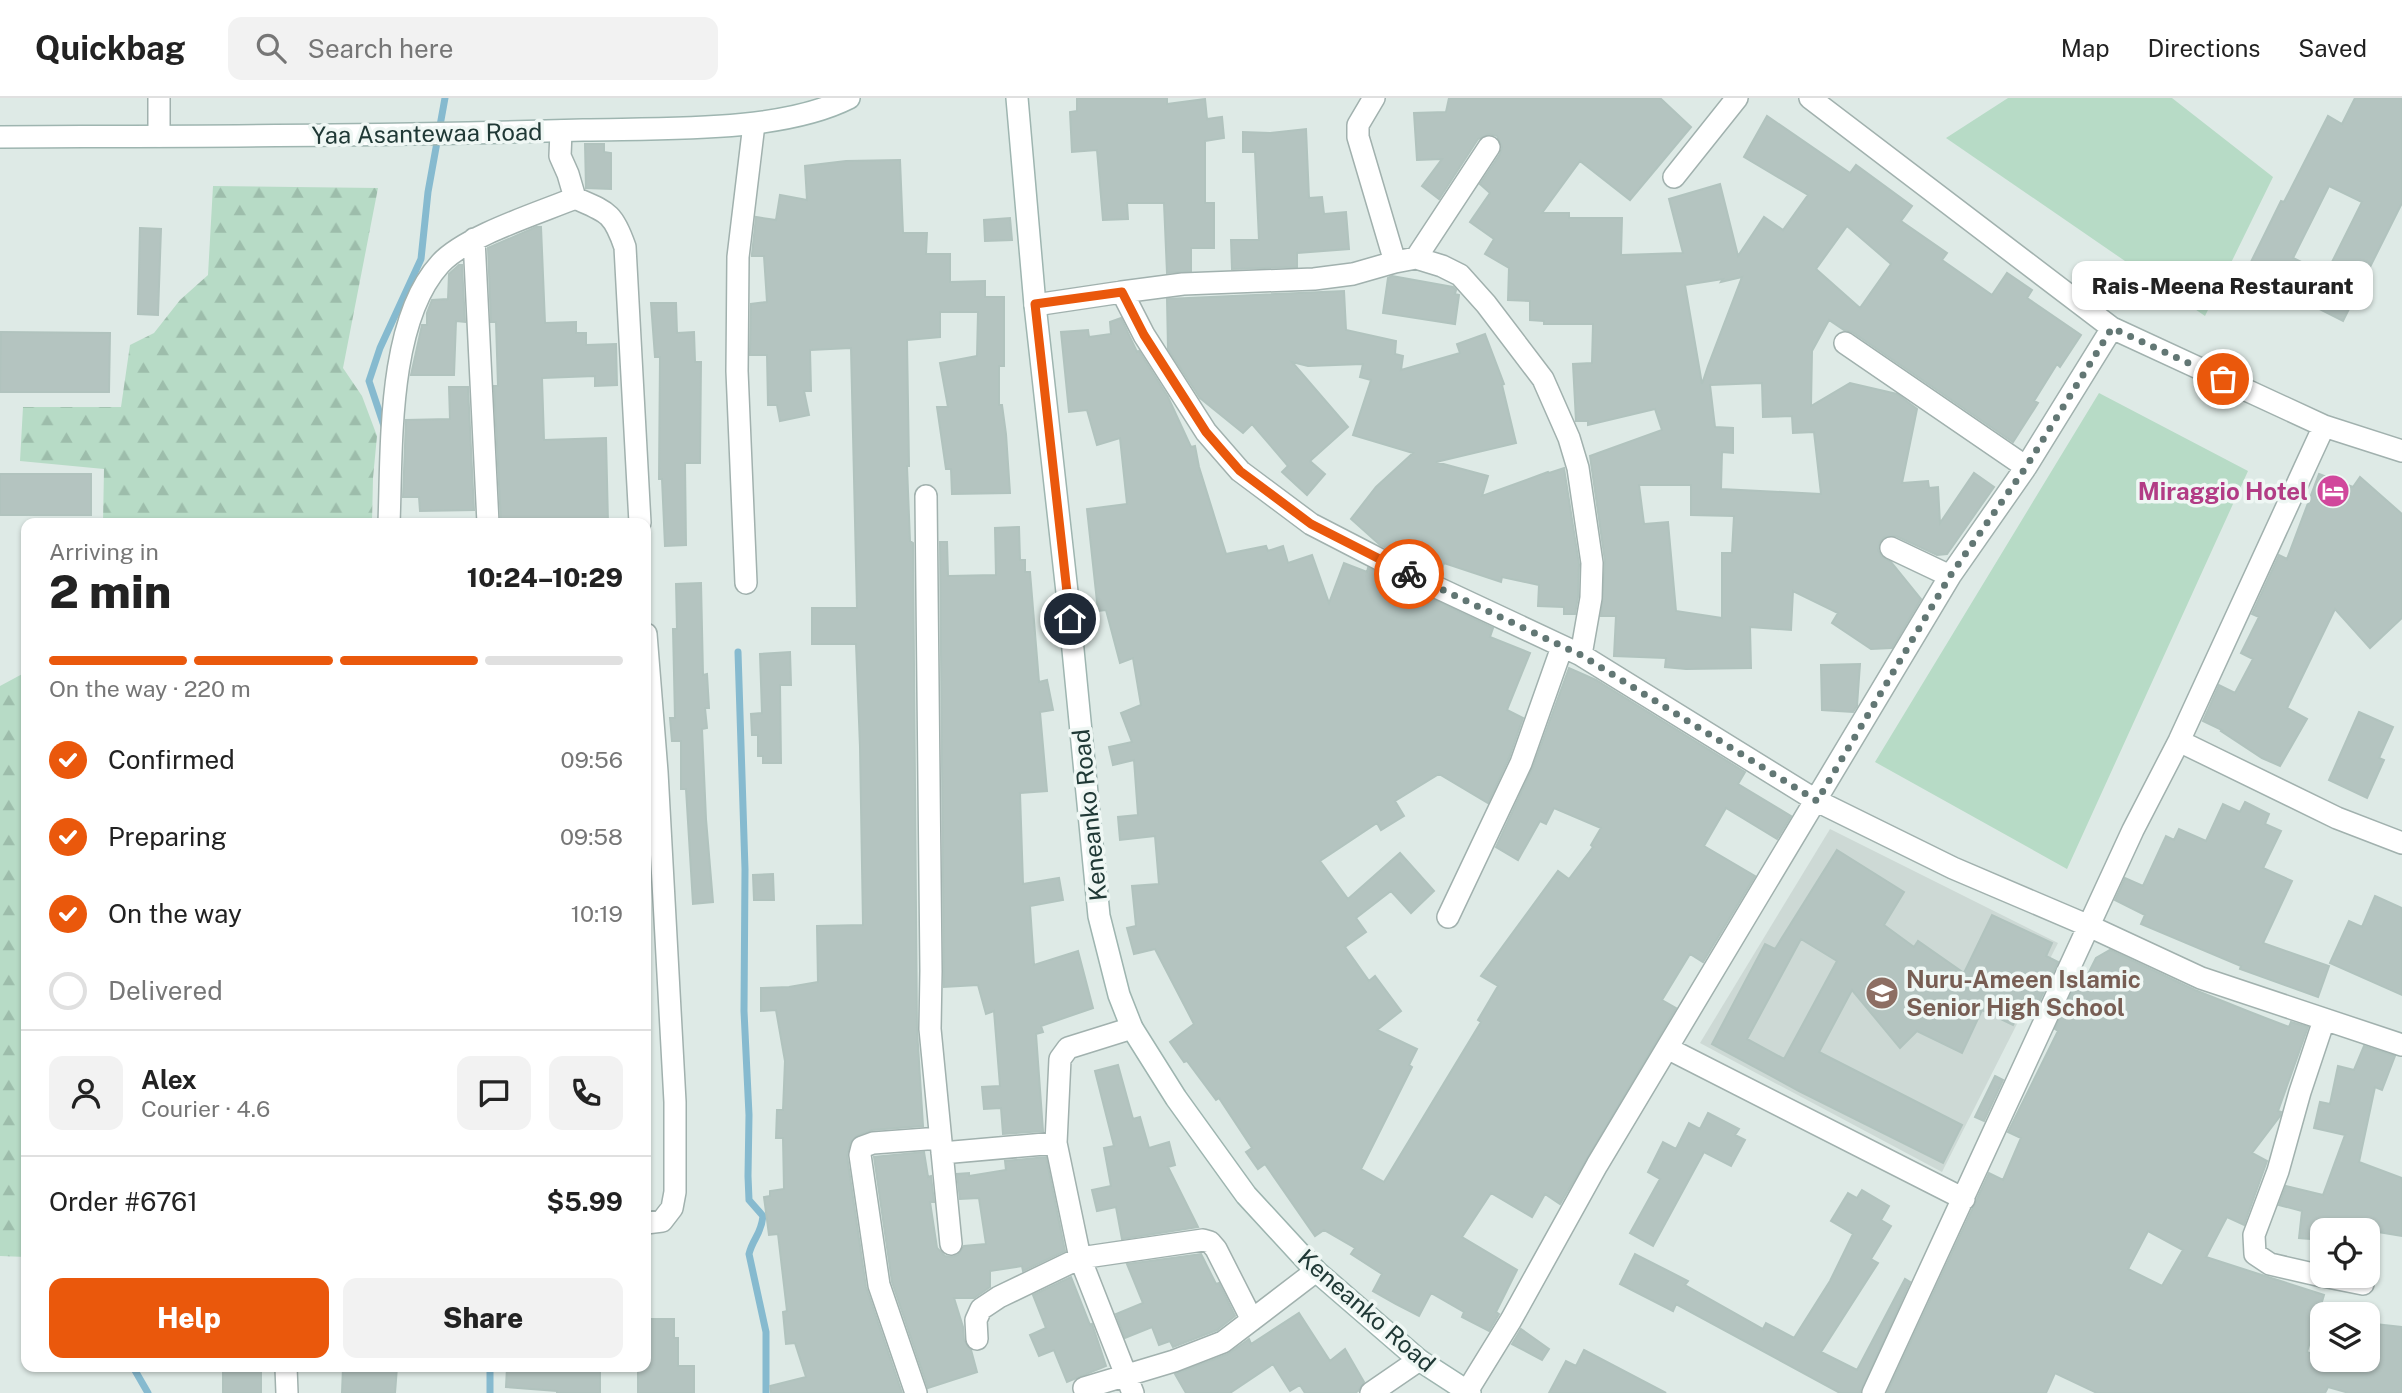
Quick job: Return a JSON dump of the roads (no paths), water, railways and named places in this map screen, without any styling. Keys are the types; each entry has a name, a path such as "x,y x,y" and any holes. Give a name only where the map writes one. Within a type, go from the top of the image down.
{"street":[{"path":"159,98 159,136"},
{"name":"Yaa Asantewaa Road","path":"0,137 474,134 754,124 831,107 849,98"},
{"name":"Keneanko Road","path":"1017,98 1035,304 1099,916 1107,956 1132,1028 1176,1098 1246,1195 1316,1271 1419,1360 1467,1392"},
{"path":"1374,98 1357,125 1357,137 1395,262"},
{"path":"1674,177 1737,98"},
{"path":"1810,98 2112,328 2324,426 2402,451"},
{"path":"746,583 737,371 738,257 754,124"},
{"path":"561,131 560,156 575,198"},
{"path":"1416,258 1489,147"},
{"path":"388,518 396,391 405,332 423,291 440,263 474,239 575,198 609,214 625,247 639,518"},
{"path":"474,239 488,518"},
{"path":"1035,304 1183,284 1314,279 1353,274 1416,258 1460,275 1486,304 1543,379 1569,438 1578,468 1592,563 1591,598 1571,651 1448,917"},
{"path":"1122,292 1144,335 1206,432 1240,471 1311,524 1404,572 1571,651 1817,801 1953,868 2089,926 2201,978 2402,1045"},
{"path":"1467,1392 1667,1048 1950,576 2026,467 2112,328"},
{"path":"1845,343 2026,467"},
{"path":"1873,1393 2133,830 2179,741 2324,426"},
{"path":"926,496 930,1029 951,1244"},
{"path":"1891,548 1950,576"},
{"path":"651,703 675,1102 675,1192 672,1208 662,1221 651,1222"},
{"path":"2179,741 2337,818 2402,844"},
{"path":"2310,1273 2270,1264 2255,1254 2254,1235 2278,1171 2324,1020"},
{"path":"1129,1385 1080,1258 1056,1143 1060,1059 1068,1048 1132,1028"},
{"path":"1667,1048 1964,1199"},
{"path":"916,1393 879,1285 860,1155 862,1147 873,1143 1056,1143"},
{"path":"977,1339 976,1320 981,1309 999,1297 1080,1258 1203,1240 1210,1241 1252,1320"},
{"path":"1084,1388 1129,1385 1174,1361 1223,1342 1316,1271"},
{"path":"1371,1393 1419,1360"},
{"path":"286,1372 286,1393"}],"waterway":[{"path":"385,429 369,381 380,348 421,259 428,192 445,98"},
{"path":"738,652 745,869 744,1011 749,1115 749,1200 763,1216 761,1228 749,1254 766,1332 766,1393"},
{"path":"136,1372 148,1393"},
{"path":"490,1372 490,1393"}],"place":[{"name":"Rais-Meena Restaurant","path":"2223,379"},
{"name":"Miraggio Hotel","path":"2333,491"},
{"name":"Nuru-Ameen Islamic Senior High School","path":"1882,993"}]}
